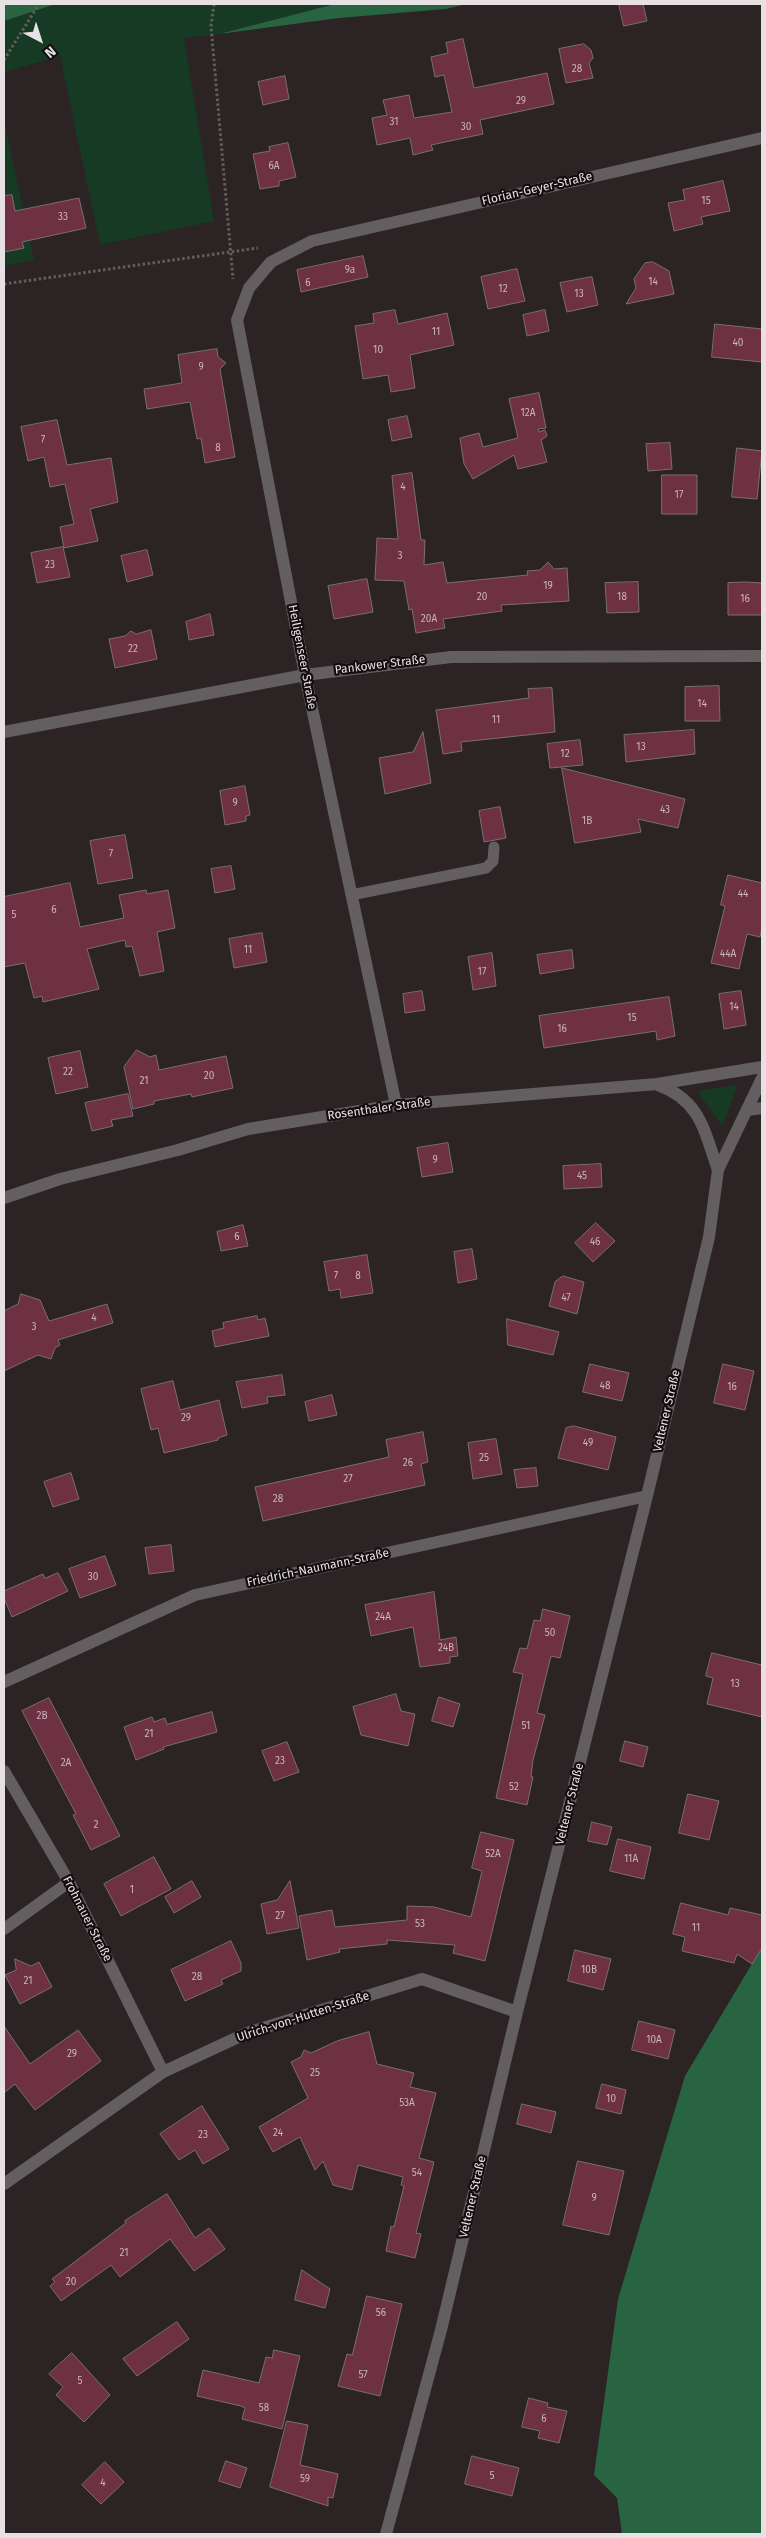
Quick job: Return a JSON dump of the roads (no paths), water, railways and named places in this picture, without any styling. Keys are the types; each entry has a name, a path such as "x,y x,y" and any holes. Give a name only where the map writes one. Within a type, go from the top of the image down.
{"street":[{"name":"Florian-Geyer-Straße","path":"312,240 762,138"},
{"name":"Heiligenseer Straße","path":"312,240 271,262 249,288 237,320 305,675 396,1105"},
{"name":"Pankower Straße","path":"4,732 305,675 451,657 762,656"},
{"name":"Rosenthaler Straße","path":"4,1198 60,1179 178,1150 248,1129 396,1105 657,1084 762,1067"},
{"name":"Veltener Straße","path":"386,2534 442,2330 517,2012 647,1496 709,1237 718,1170 762,1078"},
{"path":"657,1084 685,1098 698,1116 718,1170"},
{"path":"747,1110 762,1108"},
{"name":"Friedrich-Naumann-Straße","path":"4,1682 195,1595 647,1496"},
{"name":"Frohnauer Straße","path":"4,1770 69,1882 163,2072"},
{"path":"4,1929 69,1882"},
{"name":"Ulrich-von-Hutten-Straße","path":"4,2184 163,2072 247,2033 422,1978 517,2012"}],"lane":[{"path":"351,895 486,868 493,862 494,847"}]}
